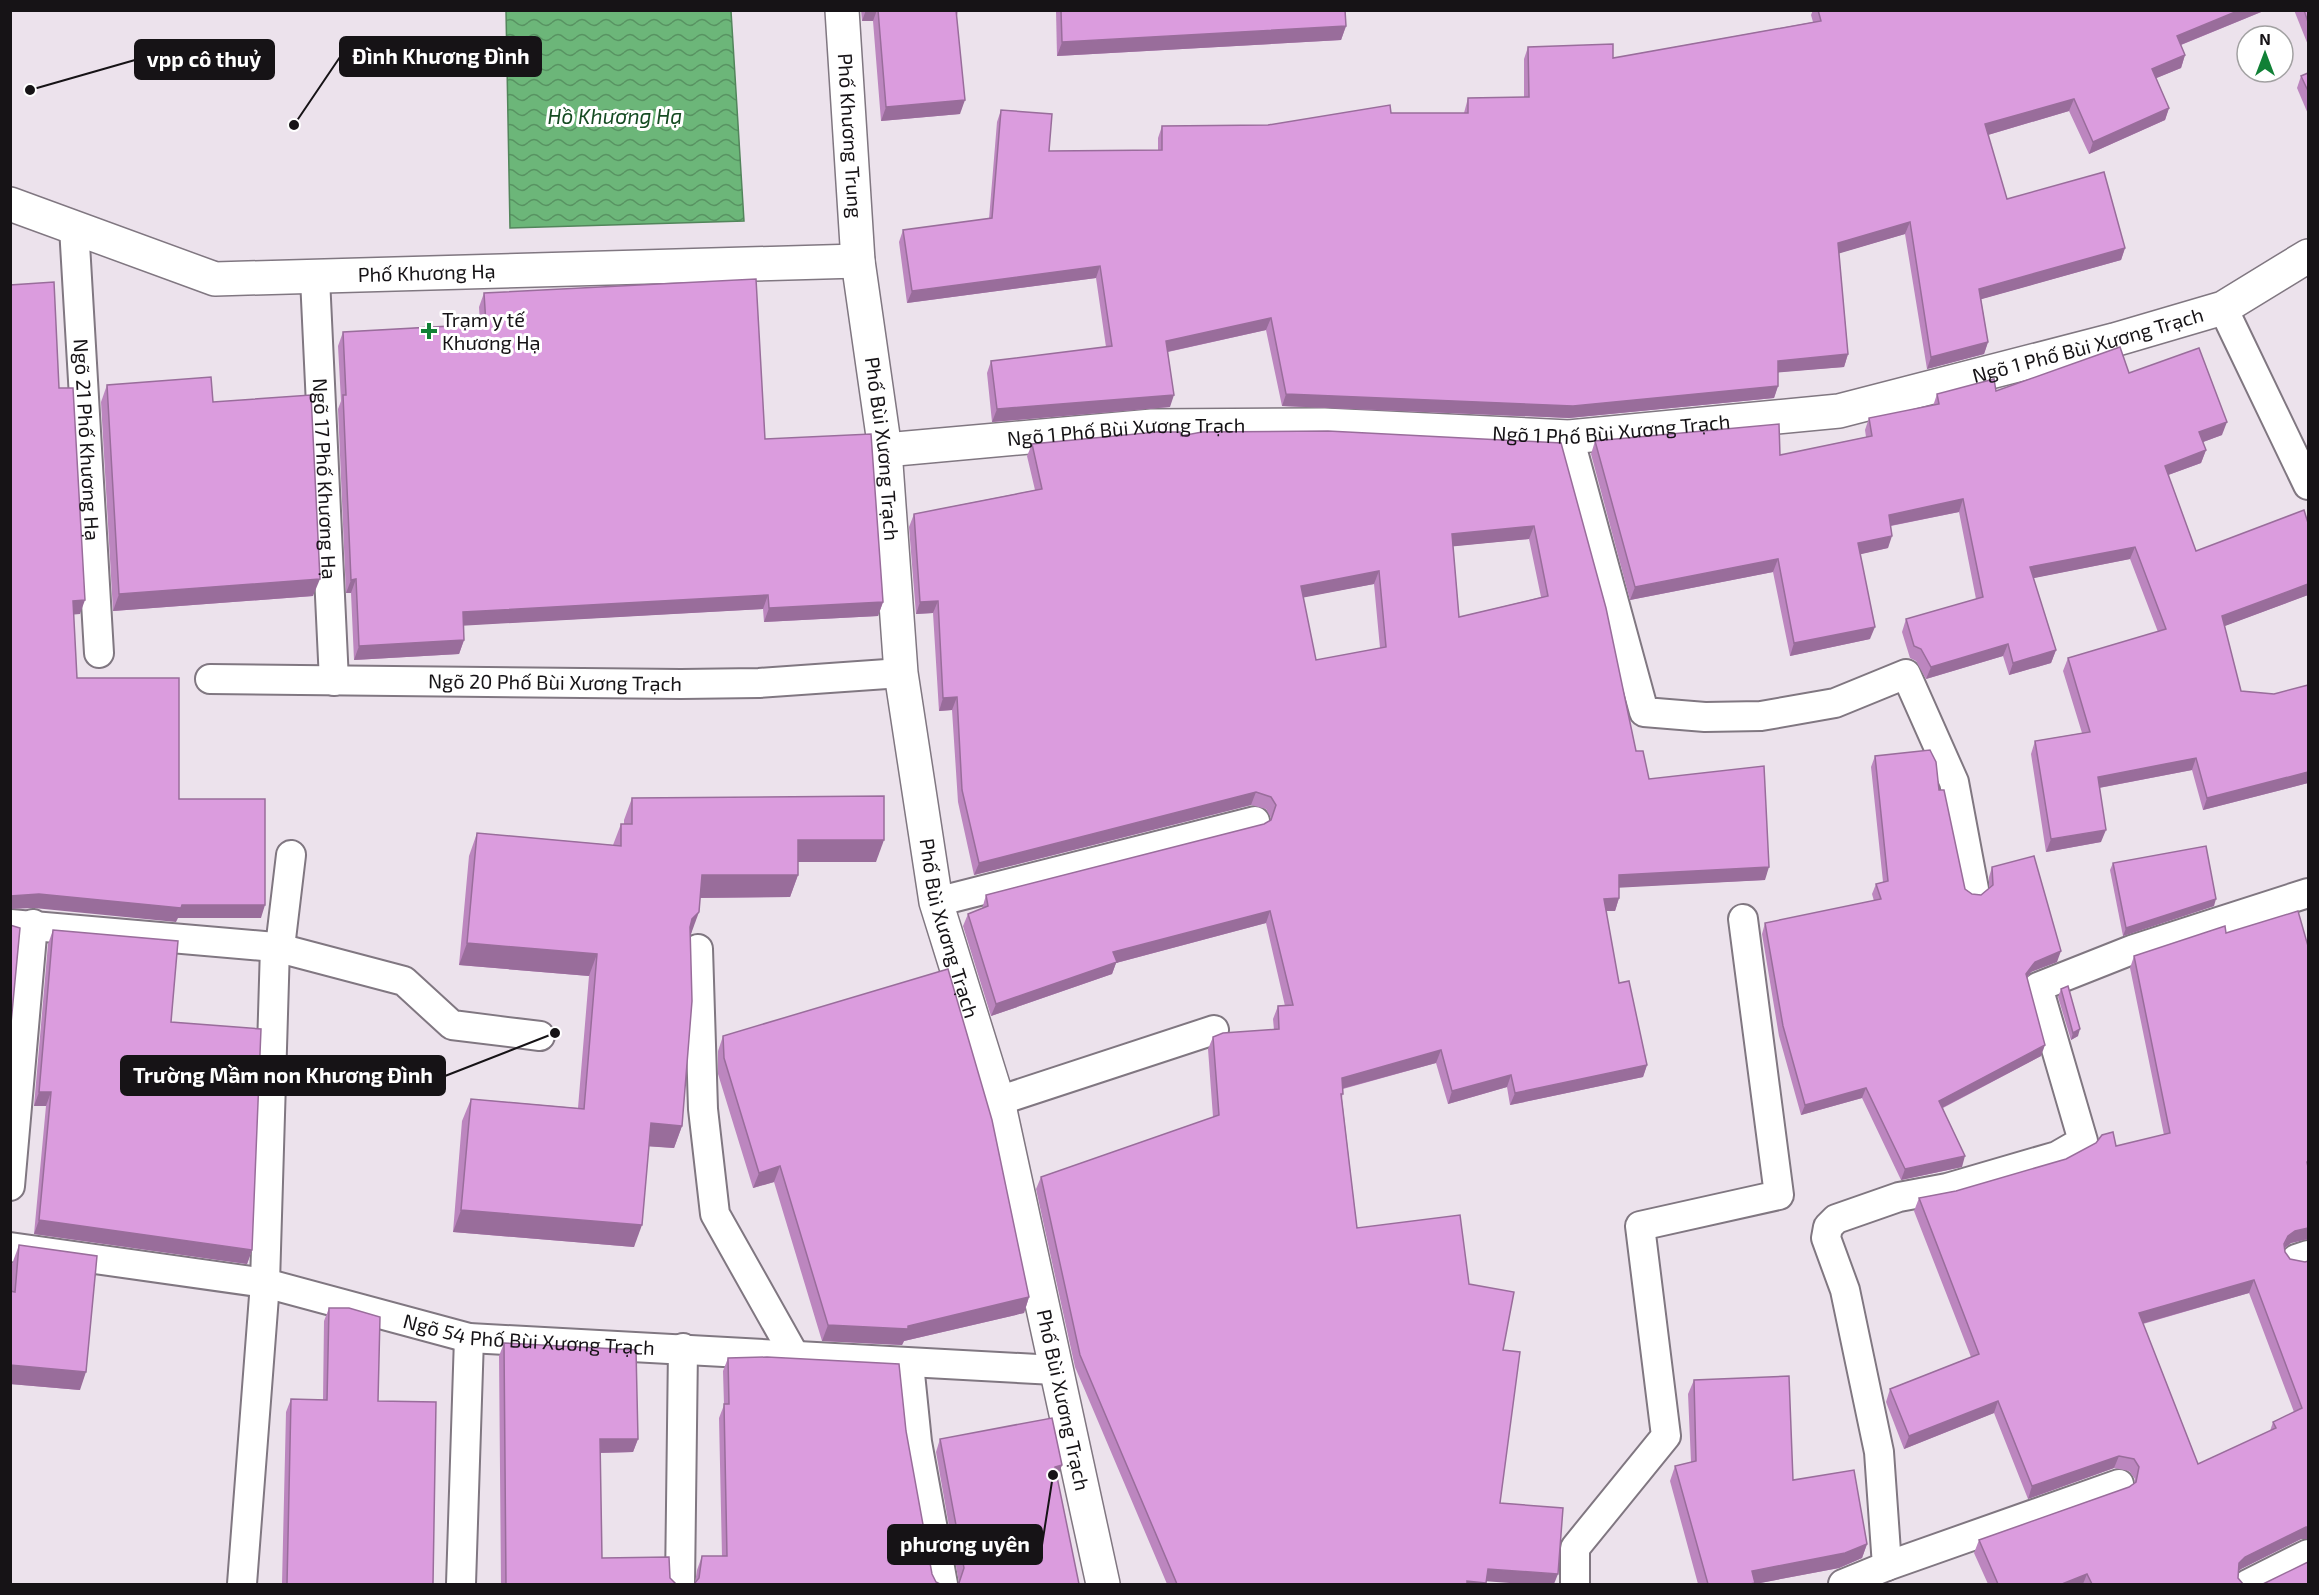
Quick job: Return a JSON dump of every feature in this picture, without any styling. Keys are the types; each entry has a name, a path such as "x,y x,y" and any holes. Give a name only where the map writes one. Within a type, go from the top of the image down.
{"street":[{"name":"Phố Khương Trung","path":"842,10 858,261"},
{"name":"Phố Khương Hạ","path":"10,204 215,279 858,261"},
{"name":"Ngõ 1 Phố Bùi Xương Trạch","path":"885,450 1152,426 1324,425 1569,437 1839,411 2114,340 2223,308 2308,256"},
{"name":"Phố Bùi Xương Trạch","path":"858,261 885,450 901,673 936,902 998,1101 1103,1584"}],"lane":[{"name":"Ngõ 21 Phố Khương Hạ","path":"74,227 99,653"},
{"name":"Ngõ 17 Phố Khương Hạ","path":"315,278 334,681"},
{"path":"2223,308 2308,485"},
{"path":"1569,437 1644,712 1705,717 1761,716 1835,703 1906,674 1954,782 1974,889"},
{"name":"Ngõ 20 Phố Bùi Xương Trạch","path":"210,679 759,683 901,673"},
{"path":"936,902 1255,821"},
{"path":"242,1584 265,1283 275,947 281,939 291,855"},
{"path":"1887,1566 1879,1452 1845,1290 1826,1238 1828,1227 1836,1219 1899,1197 1947,1188 2057,1156 2083,1141 2038,987 2134,949 2308,893"},
{"path":"1575,1584 1575,1548 1666,1436 1640,1226 1779,1195 1743,919"},
{"path":"10,1186 22,924 275,947 404,981 452,1025 540,1036"},
{"path":"698,949 703,1109 715,1214 796,1358"},
{"path":"998,1101 1214,1030"},
{"name":"Ngõ 54 Phố Bùi Xương Trạch","path":"10,1247 265,1283 469,1338 683,1348 796,1358 1055,1370"},
{"path":"461,1584 469,1338"},
{"path":"680,1584 683,1348"},
{"path":"909,1364 917,1442 943,1584"},
{"path":"1844,1584 1887,1566 2119,1484"},
{"path":"2248,1584 2308,1554"}],"water":[{"name":"Hồ Khương Hạ","path":"506,11 731,11 744,221 510,228"}],"building":[{"path":"878,10 956,10 965,100 886,107"},
{"path":"1061,10 1345,10 1346,26 1062,42"},
{"path":"1818,10 2240,10 2177,36 2185,55 2152,69 2169,108 2093,142 2074,99 1985,124 2007,199 2104,172 2125,248 1979,289 1988,342 1931,357 1910,222 1838,243 1848,354 1778,361 1778,386 1573,406 1286,394 1271,318 1166,341 1174,395 997,409 991,361 1112,346 1100,266 912,291 903,230 992,218 1001,110 1052,114 1049,151 1162,150 1162,126 1268,125 1390,105 1391,113 1468,113 1468,98 1529,97 1528,47 1613,44 1613,58 1821,21"},
{"path":"2304,10 2308,10 2308,22"},
{"path":"2308,73 2308,91 2301,76"},
{"path":"756,279 765,439 871,434 883,602 769,608 768,595 463,612 464,640 359,646 356,579 351,580 343,395 346,395 343,332 486,324 484,293"},
{"path":"54,282 59,388 73,388 85,600 73,601 77,678 179,678 179,799 265,799 265,905 182,905 181,908 39,894 10,896 10,285"},
{"path":"2120,347 2129,373 2199,348 2227,422 2199,432 2206,450 2165,466 2196,551 2304,510 2308,523 2308,584 2222,616 2241,691 2274,694 2308,685 2308,772 2207,798 2196,758 2098,777 2106,830 2051,839 2035,741 2090,732 2068,658 2166,629 2135,547 2030,567 2056,650 2013,663 2008,644 1931,667 1921,649 1914,646 1906,619 1983,597 1963,499 1889,515 1892,536 1858,543 1875,627 1794,643 1778,559 1635,587 1595,441 1779,424 1780,455 1872,436 1869,418 1939,404 1937,394 1994,379 1996,391"},
{"path":"211,377 213,402 311,395 320,579 119,594 107,385"},
{"path":"1328,431 1561,443 1606,608 1636,751 1643,751 1649,779 1764,766 1769,867 1619,875 1619,898 1604,899 1619,983 1629,981 1647,1065 1515,1093 1511,1075 1452,1091 1441,1050 1342,1078 1343,1094 1341,1094 1357,1228 1460,1215 1469,1284 1514,1292 1503,1350 1520,1352 1500,1503 1563,1508 1558,1574 1488,1569 1486,1583 1467,1581 1467,1584 1177,1584 1080,1355 1041,1177 1219,1115 1213,1037 1223,1033 1279,1029 1278,1006 1293,1005 1270,911 1113,952 1117,962 996,1004 968,914 988,906 986,895 1264,824 1271,820 1276,805 1271,797 1256,792 979,863 962,790 957,697 943,698 938,601 920,602 914,514 1042,489 1032,444 1157,432 1180,432 1181,436 1202,432","holes":["1534,526 1548,596 1459,617 1452,534","1379,571 1386,647 1316,660 1301,586"]},
{"path":"1930,750 1936,762 1939,790 1944,790 1965,889 1972,894 1981,895 1993,885 1992,867 2034,856 2061,951 2035,962 2026,974 2045,1045 1939,1101 1965,1156 1905,1169 1866,1088 1805,1105 1783,1026 1765,923 1881,899 1876,884 1888,881 1875,756"},
{"path":"884,796 884,840 798,840 798,875 702,875 699,912 692,919 690,927 692,1001 682,1126 651,1123 642,1225 461,1210 471,1099 584,1109 597,954 467,943 477,833 621,846 621,824 632,824 632,798"},
{"path":"2206,846 2216,899 2126,928 2113,863"},
{"path":"2298,911 2308,946 2308,1228 2295,1231 2288,1236 2284,1244 2285,1252 2290,1259 2308,1261 2308,1527 2245,1557 2239,1563 2238,1578 2243,1584 2092,1584 2087,1574 2062,1584 1998,1584 1979,1540 2129,1487 2136,1482 2139,1467 2134,1459 2119,1456 2032,1486 1998,1401 1909,1436 1890,1389 1979,1354 1919,1198 1956,1191 2066,1159 2096,1143 2102,1135 2113,1132 2116,1146 2170,1133 2134,956 2225,926 2226,933","holes":["2254,1280 2302,1408 2273,1422 2276,1428 2198,1464 2139,1313"]},
{"path":"10,925 20,928 10,1034"},
{"path":"53,930 178,941 171,1022 261,1029 252,1250 39,1220 51,1092 39,1092"},
{"path":"948,969 992,1120 1029,1297 908,1326 908,1329 828,1325 780,1166 759,1173 724,1058 723,1036"},
{"path":"2068,986 2080,1029 2073,1033 2061,989"},
{"path":"19,1245 97,1256 86,1372 10,1365 10,1291 15,1292"},
{"path":"329,1308 349,1308 380,1317 378,1401 436,1402 433,1584 287,1584 291,1399 327,1400"},
{"path":"504,1343 636,1350 638,1439 600,1439 602,1558 669,1557 670,1578 676,1584 506,1584"},
{"path":"767,1357 899,1364 906,1431 932,1574 936,1582 940,1584 694,1584 699,1578 702,1556 727,1556 724,1404 729,1404 728,1358"},
{"path":"1789,1376 1793,1480 1854,1470 1867,1544 1845,1553 1752,1571 1755,1583 1708,1584 1675,1466 1696,1461 1694,1380"},
{"path":"1052,1418 1062,1465 1055,1467 1079,1584 956,1584 959,1583 964,1568 940,1439"},
{"path":"2308,1562 2308,1584 2263,1584"}],"place":[{"name":"vpp cô thuỷ","path":"30,90"},
{"name":"Đình Khương Đình","path":"294,125"},
{"name":"Trạm y tế Khương Hạ","path":"429,331"},
{"name":"Trường Mầm non Khương Đình","path":"555,1033"},
{"name":"phương uyên","path":"1053,1475"}]}
